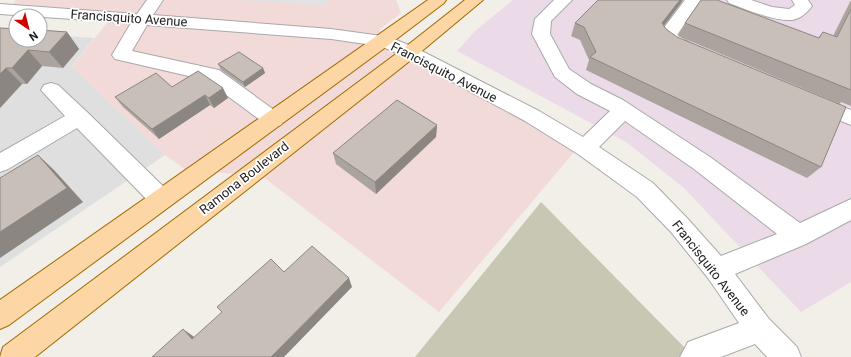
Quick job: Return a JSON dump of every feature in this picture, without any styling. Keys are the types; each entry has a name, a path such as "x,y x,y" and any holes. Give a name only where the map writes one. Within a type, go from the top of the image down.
{"main road":[{"path":"0,316 161,199 274,120 438,0"},
{"name":"Ramona Boulevard","path":"13,357 410,52 474,0"}],"street":[{"path":"155,0 142,19 121,56 212,75 274,120"},
{"path":"564,0 543,19 541,34 562,73 584,89 623,110 702,163 798,236"},
{"path":"693,0 677,24 666,37 677,44 698,53"},
{"path":"735,0 770,12 792,15 804,6 800,0"},
{"name":"Francisquito Avenue","path":"2,9 256,26 383,41 410,52 532,116 585,148 645,190 679,224 717,270 759,329 787,357"},
{"path":"51,90 80,117 161,199"},
{"path":"800,96 851,118"},
{"path":"585,148 623,110"},
{"path":"0,163 80,117"},
{"path":"717,270 798,236 851,209"},
{"path":"694,357 698,352 759,329"}],"shaded area":[{"path":"15,0 396,0 401,13 379,30 575,151 439,312 262,176 186,170 165,155 72,66 116,12 13,4"},
{"path":"242,0 327,0 328,6"},
{"path":"513,0 851,0 851,282 801,312 684,188 626,142 457,51 475,31"},
{"path":"0,31 8,36 8,48 48,48 48,35 94,38 72,66 165,155 0,267"},
{"path":"541,202 694,357 415,357"}],"building":[{"path":"598,0 680,0 662,23 666,29 677,37 846,107 821,167 590,57 596,52 584,27 575,23"},
{"path":"701,0 717,0 819,38 823,32 837,37 851,9 851,90 685,23"},
{"path":"0,28 8,28 8,48 48,48 48,31 67,32 49,52 28,50 12,68 6,68 0,74"},
{"path":"239,52 263,68 243,82 218,64"},
{"path":"198,71 223,88 209,98 205,95 152,129 115,97 156,73 172,87"},
{"path":"397,100 437,125 375,182 333,153"},
{"path":"38,155 67,188 0,232 0,178"},
{"path":"312,246 349,278 271,357 152,357 183,329 192,339 222,312 217,307 271,259 284,272"}]}
